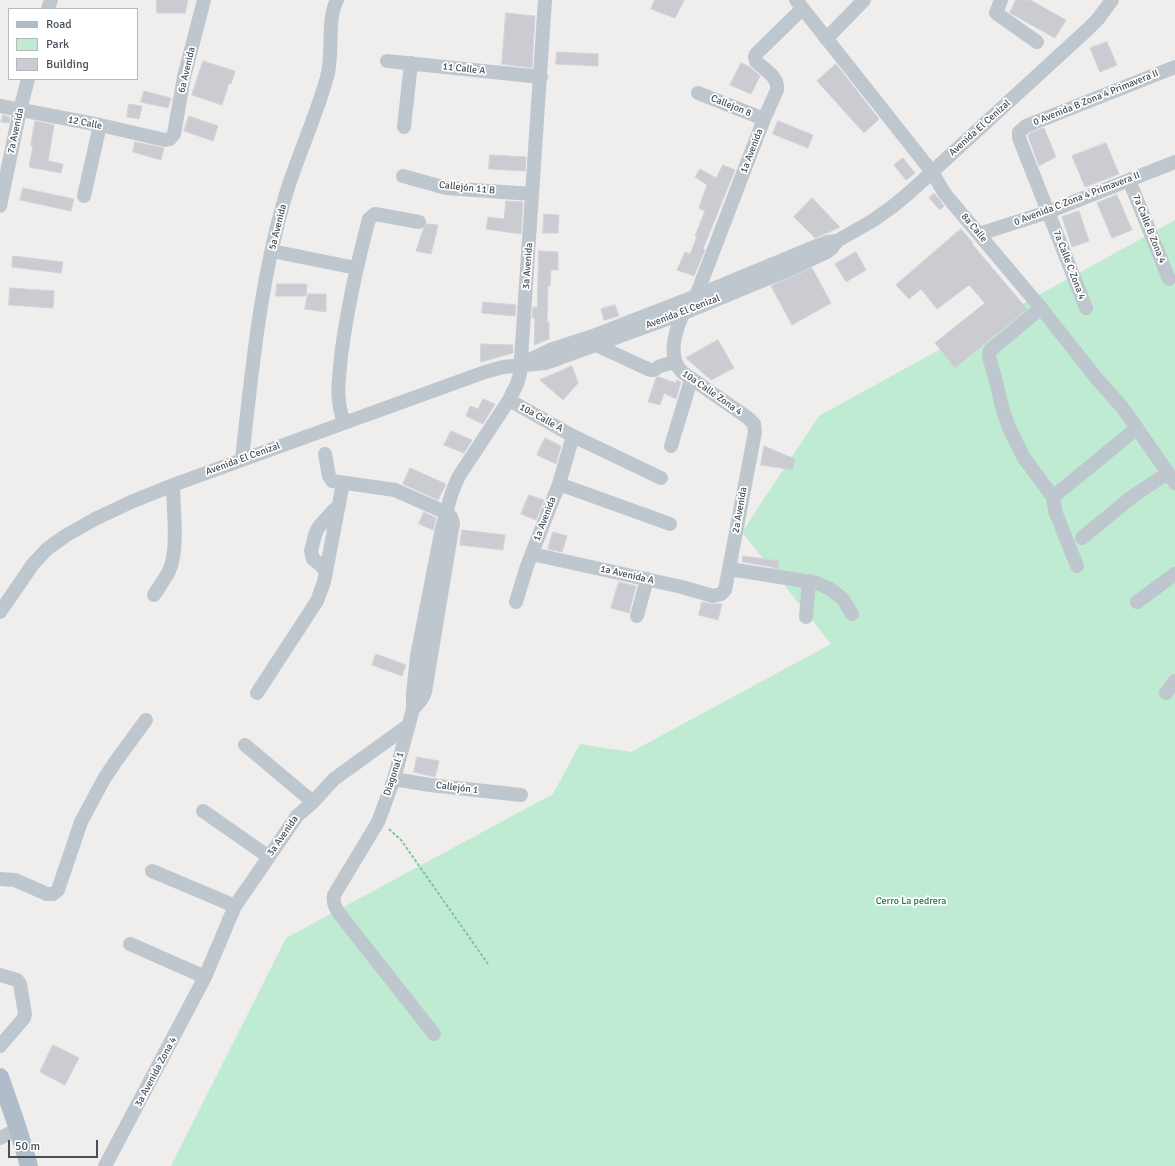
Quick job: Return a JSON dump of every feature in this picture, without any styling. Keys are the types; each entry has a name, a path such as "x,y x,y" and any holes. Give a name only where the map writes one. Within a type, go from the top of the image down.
{"main road":[{"path":"0,1077 29,1166"}],"street":[{"name":"6a Avenida","path":"170,139 174,134 184,77 204,0"},
{"name":"5a Avenida","path":"242,459 259,318 267,269 286,195 330,69 332,15 337,0"},
{"name":"3a Avenida","path":"447,512 452,490 459,476 509,400 517,384 522,364 545,0"},
{"path":"826,40 864,0"},
{"name":"Avenida El Cenizal","path":"595,340 819,244 836,241 872,221 892,207 932,172 1087,30 1098,19 1112,0"},
{"name":"8a Calle","path":"799,5 932,172 945,194 1041,308 1097,379 1122,407 1171,478"},
{"name":"1a Avenida","path":"684,313 696,296 777,87 774,78 756,61 756,54 799,5"},
{"path":"998,6 1037,42"},
{"name":"11 Calle A","path":"387,61 541,77"},
{"path":"404,127 410,63"},
{"name":"0 Avenida B Zona 4 Primavera II","path":"1019,132 1026,126 1175,67"},
{"name":"7a Avenida","path":"0,206 28,80"},
{"name":"Callejon 8","path":"698,93 764,119"},
{"name":"12 Calle","path":"0,106 100,125 165,140 170,139"},
{"path":"84,196 100,125"},
{"name":"7a Calle C Zona 4","path":"1019,132 1019,138 1086,308"},
{"name":"0 Avenida C Zona 4 Primavera II","path":"978,234 1048,212 1175,162"},
{"name":"Callejón 11 B","path":"403,176 446,188 532,194"},
{"name":"7a Calle B Zona 4","path":"1129,180 1169,279"},
{"path":"344,422 339,410 338,388 345,327 356,268 369,219 372,215 378,214 420,222"},
{"name":"Avenida El Cenizal","path":"0,612 32,564 47,550 65,536 131,502 242,459 485,372 522,364 550,350 595,340 684,313 793,268 827,252 832,248 836,241"},
{"path":"272,251 356,268"},
{"path":"1041,308 990,350 989,357 1002,407 1013,437 1028,464 1052,497 1055,511 1077,566"},
{"name":"10a Calle Zona 4","path":"684,313 673,349 675,362 678,368 691,380 748,418 754,424"},
{"path":"595,340 650,370 654,370 660,366 675,362"},
{"path":"671,446 691,380"},
{"name":"10a Calle A","path":"509,400 573,436 661,478"},
{"name":"2a Avenida","path":"721,594 724,592 726,587 730,569 755,432 754,424"},
{"path":"1052,497 1137,428"},
{"name":"1a Avenida","path":"516,602 532,554 559,484 573,436"},
{"path":"326,454 330,479 343,483 395,490 447,512 451,516 453,529 425,692 421,700 413,709 409,725"},
{"path":"1082,538 1133,496 1171,478"},
{"path":"257,693 317,601 321,592 343,483"},
{"path":"559,484 670,524"},
{"path":"154,595 169,571 172,559 174,547 173,485"},
{"path":"326,573 322,566 313,559 311,551 318,528 339,506"},
{"name":"1a Avenida A","path":"532,554 647,579 713,596 721,594"},
{"path":"730,569 817,583 839,595 852,614"},
{"path":"1137,602 1175,574"},
{"path":"637,616 647,579"},
{"path":"806,617 809,581"},
{"path":"1166,693 1175,681"},
{"path":"0,879 15,880 47,894 53,894 58,890 81,822 116,760 146,720"},
{"name":"3a Avenida","path":"205,977 235,906 297,816 313,802 334,779 409,725"},
{"name":"Diagonal 1","path":"409,725 394,779 378,822 334,895 333,904 434,1034"},
{"path":"245,745 313,802"},
{"name":"Callejón 1","path":"394,779 430,785 521,795"},
{"path":"203,811 268,857"},
{"path":"152,871 235,906"},
{"path":"130,944 205,977"},
{"path":"0,976 17,980 20,984 25,1014 24,1018 0,1046"},
{"name":"3a Avenida Zona 4","path":"105,1166 205,977"},
{"path":"0,1138 18,1129"}],"path":[{"path":"378,822 401,840 488,964"}],"green space":[{"name":"Cerro La pedrera","path":"1175,220 1175,1166 171,1166 286,938 553,794 580,744 631,752 831,644 742,532 819,416"}],"building":[{"path":"157,0 188,0 185,13 157,13"},
{"path":"655,0 684,0 675,18 651,9"},
{"path":"1016,0 1030,0 1066,20 1055,38 1010,13"},
{"path":"506,13 535,16 532,68 502,64"},
{"path":"1107,42 1117,65 1100,72 1090,48"},
{"path":"557,52 598,54 598,66 556,64"},
{"path":"203,61 235,71 231,84 229,83 222,105 192,95"},
{"path":"741,63 750,67 760,76 751,94 730,85"},
{"path":"836,64 879,119 864,133 817,81"},
{"path":"144,91 171,98 168,108 141,102"},
{"path":"129,104 142,106 139,119 127,117"},
{"path":"3,115 10,117 9,123 1,122"},
{"path":"189,116 218,126 213,141 184,131"},
{"path":"35,121 54,125 48,161 63,164 61,173 29,167 33,146 31,146"},
{"path":"778,121 813,135 808,148 773,134"},
{"path":"1044,128 1056,157 1039,166 1028,136 1030,133"},
{"path":"135,142 164,148 161,160 133,152"},
{"path":"1106,143 1119,174 1085,187 1072,156"},
{"path":"490,155 526,157 525,171 489,169"},
{"path":"903,158 915,173 906,180 894,165"},
{"path":"723,165 735,170 703,249 705,250 694,276 677,270 685,252 690,254 697,237 695,236 705,211 699,208 707,185 695,177 700,169 716,178"},
{"path":"23,188 74,199 71,211 20,200"},
{"path":"934,193 944,206 940,210 929,198"},
{"path":"1117,195 1132,230 1112,238 1097,203"},
{"path":"812,198 840,227 815,238 794,217"},
{"path":"506,201 523,202 521,234 486,229 488,217 504,219"},
{"path":"1079,211 1089,241 1072,247 1062,217"},
{"path":"544,214 559,215 558,233 543,233"},
{"path":"427,224 438,225 431,254 416,251 423,230"},
{"path":"961,229 1027,309 955,368 935,343 985,303 969,285 937,309 921,289 909,299 896,285"},
{"path":"539,251 558,252 558,270 551,270 550,286 548,286 547,322 549,322 549,339 534,345 535,318 532,318 533,307 537,307"},
{"path":"856,252 866,270 846,282 835,264"},
{"path":"13,256 63,262 61,273 12,267"},
{"path":"812,268 831,303 792,325 771,286"},
{"path":"277,284 307,284 306,296 276,296"},
{"path":"10,288 54,291 53,308 9,305"},
{"path":"308,294 326,294 326,312 305,309"},
{"path":"483,302 516,305 515,316 482,313"},
{"path":"615,305 619,316 604,320 601,309"},
{"path":"718,340 734,368 711,380 686,358"},
{"path":"481,344 513,345 513,353 481,362"},
{"path":"572,366 578,383 563,400 540,380"},
{"path":"659,377 676,383 677,380 681,382 676,399 664,393 660,405 648,402 656,378"},
{"path":"483,399 495,404 483,424 466,416 470,406 478,409"},
{"path":"451,431 472,440 464,453 444,445"},
{"path":"545,438 561,446 556,464 537,455"},
{"path":"764,446 795,459 793,470 761,465"},
{"path":"410,468 446,484 438,500 403,484"},
{"path":"529,495 544,500 536,520 521,514"},
{"path":"424,512 436,518 433,530 419,524"},
{"path":"462,530 505,535 503,550 460,545"},
{"path":"553,532 567,536 562,552 548,549"},
{"path":"743,556 779,561 778,568 743,562"},
{"path":"619,582 636,586 629,613 611,608"},
{"path":"702,602 722,604 718,620 699,615"},
{"path":"376,654 406,665 402,676 372,665"},
{"path":"417,757 439,761 435,777 414,772"},
{"path":"53,1045 79,1058 65,1085 40,1072"}]}
